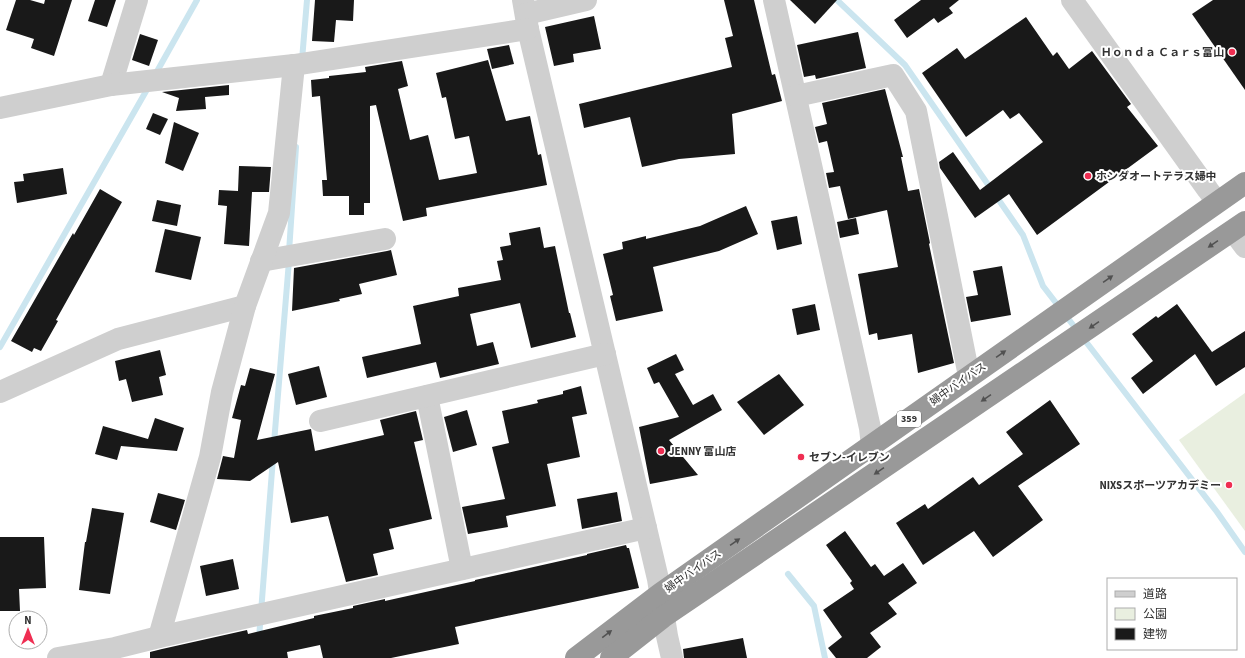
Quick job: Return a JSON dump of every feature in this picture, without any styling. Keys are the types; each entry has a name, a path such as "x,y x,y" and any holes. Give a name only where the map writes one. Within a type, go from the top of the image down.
{"highway":[{"name":"婦中バイパス","path":"576,658 660,594 1245,183"},
{"name":"婦中バイパス","path":"611,658 664,617 1241,233"}],"street":[{"path":"111,85 137,0"},
{"path":"0,108 111,85 294,65 586,0"},
{"path":"774,0 870,428 872,446"},
{"path":"1072,0 1217,202"},
{"path":"525,14 646,528 672,658"},
{"path":"159,637 210,457 222,392 245,306 279,213 294,65"},
{"path":"796,96 893,75 916,111 969,376"},
{"path":"261,261 385,240"},
{"path":"0,392 118,340 245,306"},
{"path":"320,421 605,354"},
{"path":"427,396 462,569"},
{"path":"58,658 116,653 159,637 646,528"}],"green space":[{"name":"NIXSスポーツアカデミー","path":"1245,393 1245,531 1179,440"}],"building":[{"path":"16,0 30,0 44,4 45,0 72,0 54,56 31,48 34,39 6,30"},
{"path":"95,0 116,0 107,27 88,21"},
{"path":"315,0 354,0 353,21 336,20 334,42 312,41"},
{"path":"724,0 754,0 772,75 775,74 782,101 732,114 735,154 679,159 642,167 630,117 584,128 579,104 732,67 725,38 733,36"},
{"path":"790,0 837,0 815,24"},
{"path":"921,0 959,0 949,8 953,13 938,23 934,18 907,38 894,20"},
{"name":"Ｈｏｎｄａ Ｃａｒｓ富山","path":"1213,0 1245,0 1245,90 1192,14"},
{"path":"594,16 601,49 573,54 574,62 554,66 545,27"},
{"path":"1026,17 1053,56 1057,52 1069,69 1092,51 1131,104 1127,107 1158,146 1037,235 1009,194 975,218 940,168 939,162 953,152 980,190 1043,142 1019,113 1010,119 1003,110 966,137 922,73 957,48 965,59"},
{"path":"858,32 866,68 816,79 815,75 804,77 797,45"},
{"path":"140,34 158,40 149,66 132,60"},
{"path":"509,45 514,64 492,69 487,49"},
{"path":"488,60 506,121 530,116 538,155 541,154 547,185 426,208 427,216 403,221 376,105 370,106 370,203 364,203 364,215 349,215 349,196 323,196 322,180 327,180 320,96 312,97 311,80 329,78 329,76 366,72 365,67 402,61 408,86 398,89 410,140 428,135 439,180 477,173 469,136 455,139 446,97 442,98 436,73"},
{"path":"229,85 229,95 205,97 206,109 176,111 179,98 162,92"},
{"path":"885,89 903,157 901,157 908,191 919,189 954,363 918,373 912,334 878,340 877,333 869,335 858,274 898,267 887,210 848,219 840,186 829,188 826,173 834,172 827,141 819,143 815,127 827,124 822,103"},
{"path":"153,113 168,119 160,135 146,129"},
{"path":"174,122 199,133 183,171 165,163"},
{"path":"239,166 271,167 269,192 252,192 249,246 224,244 227,206 218,205 219,190 238,191"},
{"path":"63,168 67,194 17,203 14,182 24,181 23,174"},
{"path":"100,189 122,202 56,320 58,321 41,351 34,348 32,352 11,341"},
{"path":"157,200 181,205 177,226 152,221"},
{"path":"746,206 758,234 719,251 653,267 663,311 616,321 610,296 613,295 603,254 623,249 622,242 646,236 646,239 700,226"},
{"path":"797,216 802,244 777,250 771,221"},
{"path":"856,218 859,234 840,238 837,222"},
{"path":"540,227 544,248 555,246 569,313 576,337 531,348 520,303 470,314 477,346 493,342 499,364 440,378 436,362 367,378 362,357 421,344 413,306 459,296 458,288 501,280 497,261 503,260 500,247 511,245 509,233"},
{"path":"165,229 201,237 191,280 155,272"},
{"path":"391,250 397,275 359,284 362,294 339,299 340,301 292,311 294,268"},
{"path":"1002,266 1011,315 971,322 966,297 978,295 973,271"},
{"path":"815,304 820,330 797,335 792,309"},
{"path":"1177,304 1212,352 1245,331 1245,367 1216,386 1195,354 1143,394 1131,378 1153,361 1132,334 1156,316 1158,318"},
{"path":"160,350 166,375 159,377 163,395 132,402 126,379 119,381 115,361"},
{"path":"676,354 684,370 675,374 693,405 713,394 722,410 669,440 698,475 650,484 639,427 679,417 659,382 654,384 647,368"},
{"path":"319,366 327,397 296,405 288,374"},
{"path":"250,368 275,374 257,440 311,429 315,451 384,435 380,420 416,411 423,440 414,442 432,519 389,529 394,549 373,554 378,575 346,582 328,516 291,523 278,462 250,481 217,479 223,456 234,458 241,420 232,418 241,385 245,386"},
{"path":"779,374 804,405 764,435 737,402"},
{"path":"581,386 587,414 572,417 580,457 547,464 556,506 506,516 508,527 468,534 462,507 505,499 492,447 509,443 502,411 538,403 537,400 563,394 563,391"},
{"path":"1050,400 1080,444 1018,486 1043,520 993,557 974,531 923,565 896,523 925,504 928,509 973,477 979,485 1023,454 1006,432"},
{"path":"467,410 477,445 453,452 444,417"},
{"path":"155,418 184,428 177,451 121,446 117,460 95,454 103,426 148,439"},
{"path":"617,492 622,521 582,529 577,499"},
{"path":"158,493 185,500 176,530 150,522"},
{"path":"92,508 124,513 110,594 79,590 85,542"},
{"path":"845,531 871,567 875,564 884,576 903,563 917,583 888,603 897,614 870,633 881,647 867,658 836,658 828,648 842,637 823,610 854,589 850,583 852,581 826,545"},
{"path":"0,537 44,537 46,588 19,589 20,610 0,611"},
{"path":"626,545 627,548 629,548 639,588 455,627 459,644 391,658 323,658 320,645 287,652 288,658 150,658 150,652 162,649 247,630 248,634 314,618 314,616 353,608 353,606 385,599 385,601 475,581"},
{"path":"233,559 239,589 206,596 200,566"},
{"path":"743,638 747,658 684,658 683,649"}],"waterway":[{"path":"155,75 197,0"},
{"path":"302,60 307,0"},
{"path":"837,0 905,65 1023,235 1043,286 1217,512 1245,552"},
{"path":"0,347 149,86"},
{"path":"289,252 296,147"},
{"path":"274,443 289,261"},
{"path":"259,638 273,458"},
{"path":"788,574 814,606 825,658"}],"place":[{"name":"Ｈｏｎｄａ Ｃａｒｓ富山","path":"1232,52"},
{"name":"ホンダオートテラス婦中","path":"1088,176"},
{"name":"JENNY 富山店","path":"661,451"},
{"name":"セブン-イレブン","path":"801,457"},
{"name":"NIXSスポーツアカデミー","path":"1229,485"}]}
